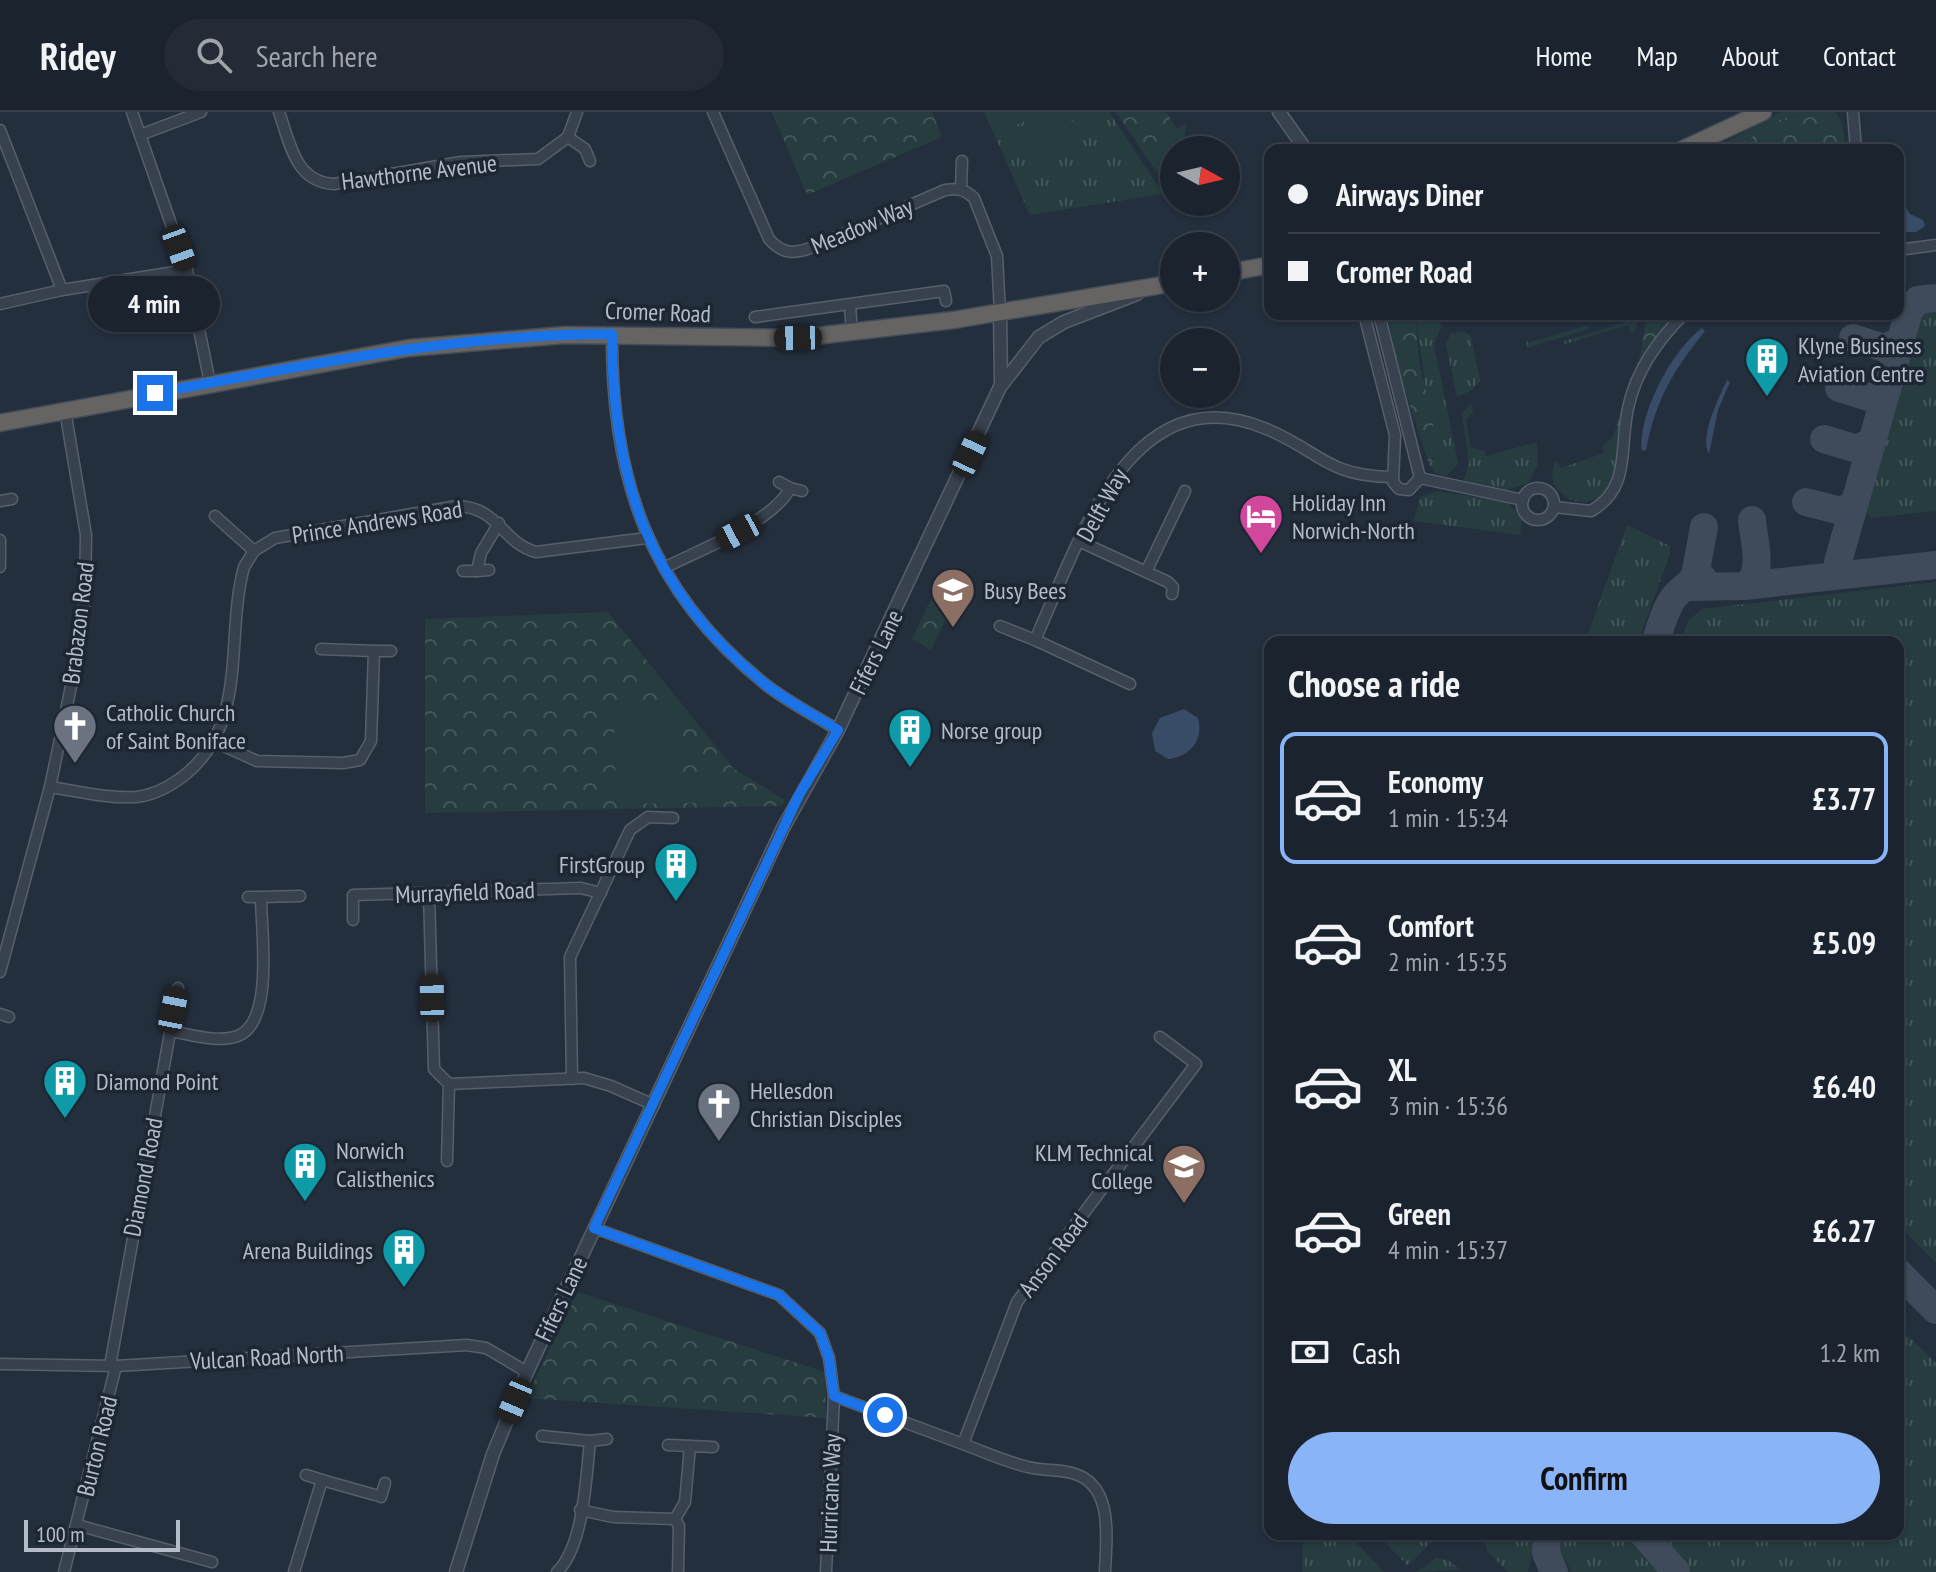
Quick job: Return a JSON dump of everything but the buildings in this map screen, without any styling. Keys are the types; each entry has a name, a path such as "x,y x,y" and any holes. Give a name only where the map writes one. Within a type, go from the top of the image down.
{"highway":[{"path":"1694,144 1763,112"},
{"path":"1240,270 1264,266"},
{"name":"Cromer Road","path":"0,423 409,348 525,337 612,334 754,339 852,333 1000,313 1160,286"}],"street":[{"path":"132,112 187,270 210,383"},
{"path":"140,135 201,112"},
{"name":"Hawthorne Avenue","path":"279,112 295,160 303,171 324,183 461,162 538,159 568,137"},
{"path":"577,112 568,137 585,149 590,161"},
{"name":"Meadow Way","path":"713,112 769,239 786,252 797,253 945,190 961,188"},
{"path":"1279,112 1302,144"},
{"path":"1853,112 1856,144"},
{"path":"0,130 62,290"},
{"path":"962,161 961,188 974,198 994,248 1000,279 1000,313"},
{"path":"1904,249 1936,245"},
{"path":"0,304 62,290 187,270"},
{"name":"Fifers Lane","path":"458,1571 493,1454 527,1372 788,817 838,730 1000,387 1023,354 1053,327 1160,287"},
{"path":"762,320 944,291 946,301"},
{"path":"850,305 852,333"},
{"name":"Fifers Lane","path":"1000,313 1003,358 1000,387"},
{"path":"1366,320 1395,435 1395,485 1403,490 1414,488 1420,478"},
{"path":"1380,320 1420,478"},
{"path":"1554,507 1591,511 1614,492 1622,473 1629,402 1640,373 1654,349 1679,320"},
{"path":"612,334 616,433 634,505 647,538 664,568 700,618 735,656 766,684 838,730"},
{"name":"Brabazon Road","path":"0,972 50,787 79,648 85,597 86,535 65,410"},
{"name":"Delft Way","path":"1035,640 1109,483 1130,456 1154,435 1187,422 1238,420 1264,427 1345,472 1394,472"},
{"path":"1394,472 1405,463 1415,467"},
{"path":"1420,478 1523,500"},
{"path":"779,482 802,491"},
{"path":"664,568 739,532 784,499 790,488"},
{"path":"1540,488 1551,494 1554,507 1545,518 1536,519 1525,512 1523,500 1530,490 1540,488"},
{"path":"1146,572 1185,491"},
{"path":"0,501 12,499"},
{"name":"Prince Andrews Road","path":"254,551 275,538 457,506 482,510 520,544 536,552 647,538"},
{"path":"50,787 127,797 151,794 181,778 215,742 228,709 241,577 254,551 215,516"},
{"name":"Prince Andrews Road","path":"477,571 481,553 499,523"},
{"path":"0,540 0,567"},
{"path":"1081,542 1168,582 1173,587 1172,594"},
{"path":"463,571 489,570"},
{"path":"1000,626 1130,684"},
{"path":"321,649 391,651"},
{"path":"215,742 257,761 343,763 360,760 371,741 374,651"},
{"path":"572,1079 568,966 585,940 601,893 637,823 648,817 673,818"},
{"name":"Murrayfield Road","path":"353,920 353,895 581,888 601,893"},
{"path":"429,894 434,1069 449,1084 447,1161"},
{"path":"248,897 300,896"},
{"path":"171,1031 225,1038 240,1035 251,1025 262,999 261,897"},
{"name":"Diamond Road","path":"113,1366 178,988"},
{"name":"Anson Road","path":"963,1444 1017,1302 1196,1064 1160,1037"},
{"path":"449,1084 572,1079 602,1083 654,1105"},
{"name":"Hurricane Way","path":"594,1228 779,1295 820,1333 829,1358 834,1396 826,1572"},
{"name":"Vulcan Road North","path":"0,1364 113,1366 467,1345 486,1348 527,1372"},
{"name":"Burton Road","path":"64,1572 113,1366"},
{"path":"834,1396 1030,1468 1078,1475 1095,1490 1107,1516 1105,1572"},
{"path":"542,1436 590,1441 607,1439"},
{"path":"557,1572 569,1557 580,1510 590,1441"},
{"path":"668,1445 713,1447"},
{"path":"675,1519 685,1502 690,1446"},
{"path":"306,1475 378,1496 385,1483"},
{"path":"294,1572 322,1480"},
{"path":"580,1510 621,1518 675,1519"},
{"path":"675,1519 679,1526 678,1572"},
{"path":"77,1525 212,1562"}],"green space":[{"path":"772,112 932,112 942,137 807,195"},
{"path":"984,112 1109,112 1160,185 1160,194 1030,215"},
{"path":"1005,112 1045,112 1012,127"},
{"path":"1068,112 1082,147 1029,169 1014,133"},
{"path":"1116,112 1166,112 1177,129 1186,123 1185,136 1160,136 1160,178"},
{"path":"1781,112 1807,112 1739,144 1723,144"},
{"path":"1807,112 1835,112 1842,123 1845,144 1740,144 1775,124"},
{"path":"1936,309 1936,511 1871,518 1864,510 1862,497 1913,322 1918,313"},
{"path":"1388,320 1416,320 1419,359 1434,429 1434,455 1429,464 1399,372"},
{"path":"1416,320 1439,320 1441,327 1434,345 1458,464 1446,476 1434,472 1429,464 1433,459"},
{"path":"1637,320 1635,331 1631,332 1628,325 1565,344 1564,341"},
{"path":"1646,320 1675,320 1645,357 1640,356"},
{"path":"1588,325 1589,329 1527,348 1526,339 1528,343"},
{"path":"1465,332 1471,336 1480,380 1472,390 1457,397 1446,344 1451,333"},
{"path":"1640,356 1645,357 1625,404 1614,476 1608,488 1598,497 1585,502 1571,500 1554,484 1555,460 1561,468 1604,453 1602,446 1613,437"},
{"path":"1471,404 1473,412 1466,420 1471,447 1484,451 1486,456 1537,442 1538,464 1528,483 1507,490 1463,482 1469,463 1462,413"},
{"path":"1437,491 1507,502 1522,518 1520,535 1414,521 1420,497"},
{"path":"1627,525 1670,546 1670,554 1640,636 1587,636"},
{"path":"1936,582 1936,1263 1904,1231 1904,636 1683,636 1688,621 1702,609"},
{"path":"936,588 956,597 931,650 912,639"},
{"path":"608,612 734,769 785,800 782,806 425,813 425,619"},
{"path":"682,708 683,773 730,773 730,802 616,804 614,709"},
{"path":"577,1292 825,1372 826,1418 526,1398"},
{"path":"1904,1332 1936,1363 1936,1572 1688,1572 1661,1540 1904,1540"},
{"path":"1303,1540 1354,1540 1384,1572 1302,1572"},
{"path":"1383,1540 1431,1540 1408,1566"},
{"path":"1484,1540 1535,1540 1528,1572 1508,1572 1488,1552"},
{"path":"1561,1540 1628,1540 1657,1572 1572,1572 1560,1551"},
{"path":"1436,1558 1448,1560 1461,1570 1416,1572"}],"water":[{"path":"1904,205 1910,214 1923,220 1925,226 1916,232 1904,232"},
{"path":"1702,328 1705,331 1667,386 1646,450 1642,451 1645,419 1659,384 1679,351"},
{"path":"1727,380 1730,382 1718,410 1709,454 1708,428"},
{"path":"1184,709 1198,718 1197,740 1183,755 1168,759 1155,751 1152,733 1160,718"}],"taxiway":[{"path":"1850,574 1839,568 1838,562 1909,311 1918,300 1936,298"},
{"path":"1853,338 1884,348 1901,341"},
{"path":"1839,388 1871,398 1887,390"},
{"path":"1824,439 1857,449 1872,441"},
{"path":"1806,502 1841,511 1854,504"},
{"path":"1744,586 1750,581 1756,566 1752,520"},
{"path":"1704,527 1696,570 1708,585"},
{"path":"1687,587 1744,586 1936,565"},
{"path":"1657,636 1669,605 1696,571"},
{"path":"1904,1278 1936,1310"},
{"path":"1547,1540 1546,1553 1554,1572"},
{"path":"1648,1540 1676,1572"}],"place":[{"name":"Klyne Business Aviation Centre","path":"1767,398"},
{"name":"Holiday Inn Norwich-North","path":"1261,555"},
{"name":"Busy Bees","path":"953,629"},
{"name":"Catholic Church of Saint Boniface","path":"75,765"},
{"name":"Norse group","path":"910,769"},
{"name":"FirstGroup","path":"676,903"},
{"name":"Diamond Point","path":"65,1120"},
{"name":"Hellesdon Christian Disciples","path":"719,1143"},
{"name":"Norwich Calisthenics","path":"305,1203"},
{"name":"KLM Technical College","path":"1184,1205"},
{"name":"Arena Buildings","path":"404,1289"}],"route":[{"path":"155,393 409,348 525,337 612,334 616,433 634,505 655,553 681,594 735,656 766,684 838,730 799,795 594,1228 779,1295 820,1333 829,1358 834,1396 885,1415"}]}
